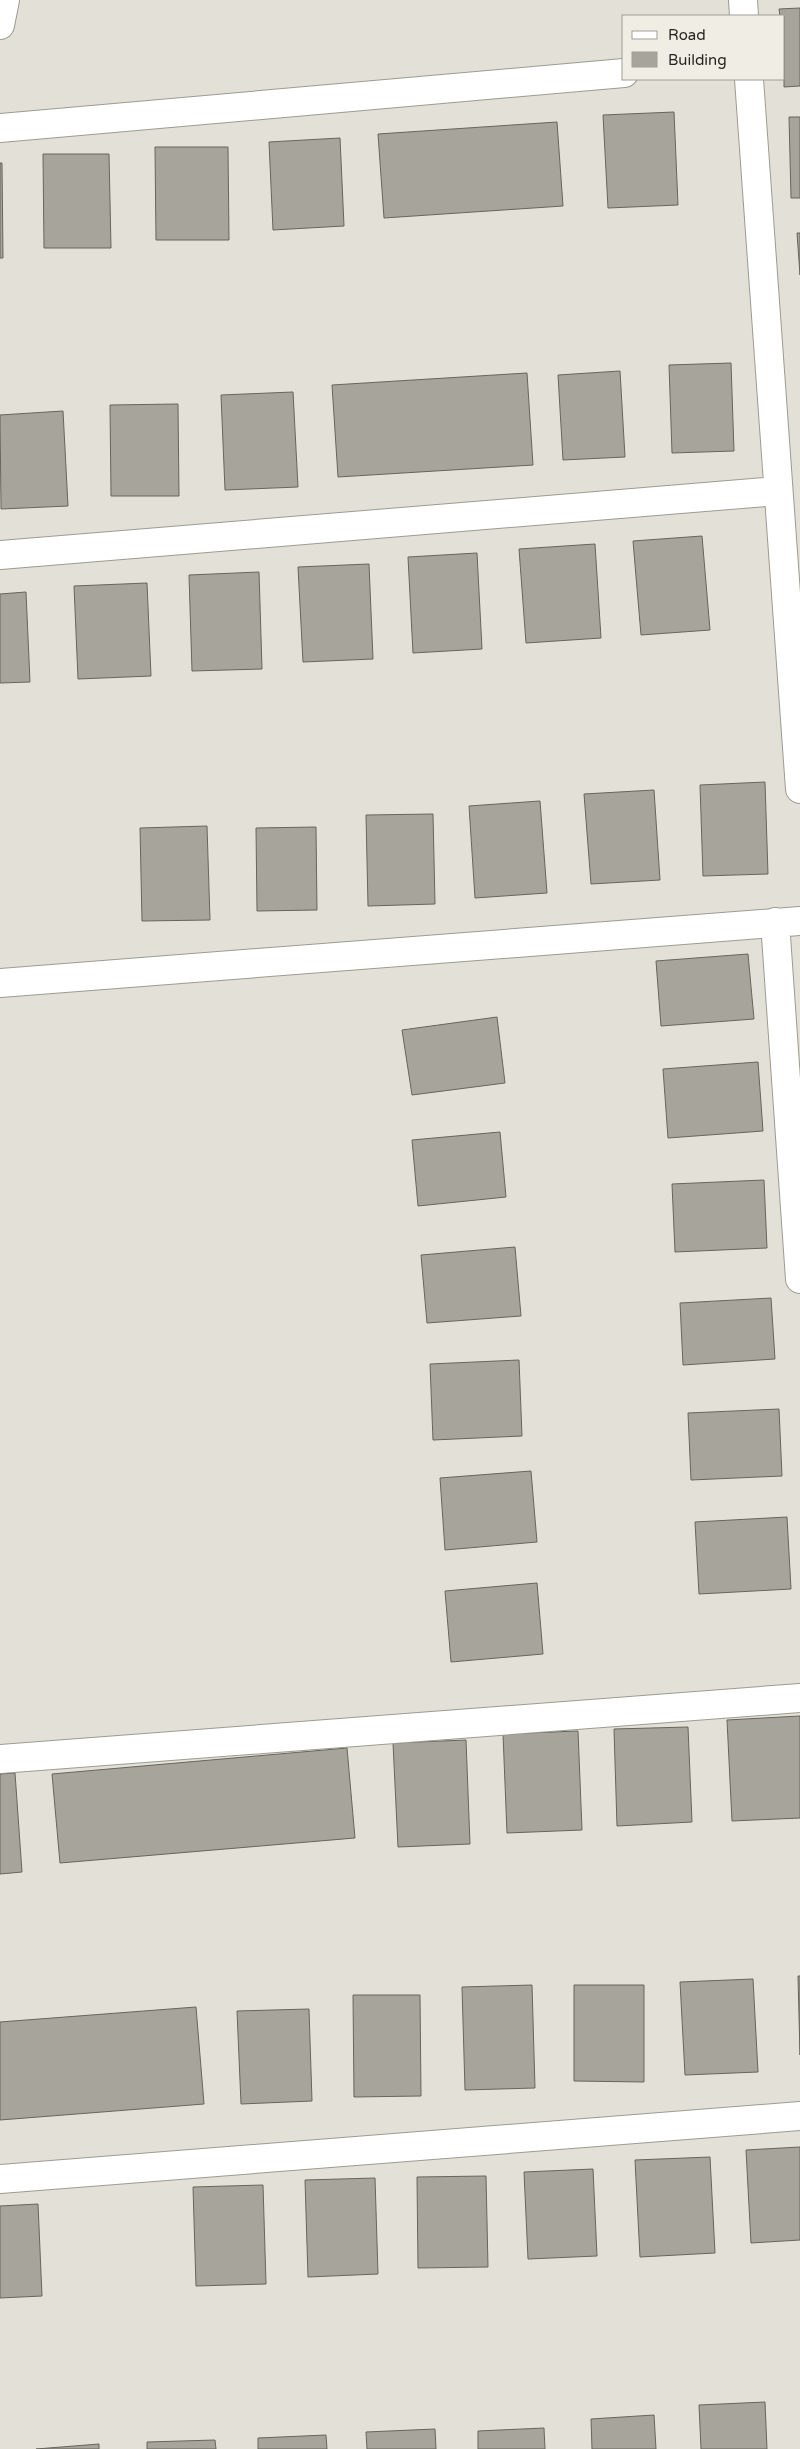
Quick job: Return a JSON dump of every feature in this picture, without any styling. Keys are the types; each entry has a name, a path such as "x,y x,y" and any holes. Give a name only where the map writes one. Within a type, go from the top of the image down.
{"street":[{"path":"0,25 5,0"},
{"path":"743,0 744,15"},
{"path":"0,128 622,73"},
{"path":"749,80 800,789"},
{"path":"0,555 778,490"},
{"path":"0,983 788,922 800,1279"},
{"path":"0,1760 800,1698"},
{"path":"0,2179 800,2116"}],"building":[{"path":"800,8 800,86 784,87 785,15 780,15 779,9"},
{"path":"674,112 678,205 608,208 603,115"},
{"path":"789,117 800,117 800,198 791,198"},
{"path":"557,122 563,206 384,218 378,134"},
{"path":"340,138 344,226 273,230 269,142"},
{"path":"155,147 228,147 229,240 156,240"},
{"path":"43,154 109,154 111,248 44,248"},
{"path":"0,163 2,163 3,258 0,258"},
{"path":"797,233 800,233 800,275"},
{"path":"731,363 734,451 672,453 669,365"},
{"path":"620,371 625,457 563,460 558,375"},
{"path":"527,373 533,465 338,477 332,385"},
{"path":"293,392 298,487 225,490 221,395"},
{"path":"178,404 179,496 111,496 110,405"},
{"path":"63,411 68,506 1,509 0,415"},
{"path":"702,536 710,630 641,635 633,541"},
{"path":"595,544 601,638 526,643 519,549"},
{"path":"477,553 482,649 413,653 408,557"},
{"path":"369,564 373,659 303,662 298,567"},
{"path":"259,572 262,669 192,671 189,575"},
{"path":"147,583 151,676 78,679 74,586"},
{"path":"26,592 30,682 0,683 0,594"},
{"path":"765,782 768,874 703,876 700,785"},
{"path":"654,790 660,880 591,884 584,794"},
{"path":"540,801 547,893 475,898 469,806"},
{"path":"433,814 435,904 368,906 366,815"},
{"path":"207,826 210,920 142,921 140,828"},
{"path":"316,827 317,910 257,911 256,828"},
{"path":"748,954 754,1019 661,1026 656,961"},
{"path":"497,1017 505,1083 412,1095 402,1030"},
{"path":"758,1062 763,1131 668,1138 663,1069"},
{"path":"500,1132 506,1197 418,1206 412,1140"},
{"path":"764,1180 767,1248 675,1252 672,1184"},
{"path":"515,1247 521,1316 427,1323 421,1255"},
{"path":"771,1298 775,1359 683,1365 680,1303"},
{"path":"519,1360 522,1436 433,1440 430,1364"},
{"path":"779,1409 782,1476 691,1480 688,1413"},
{"path":"531,1471 537,1542 445,1550 440,1478"},
{"path":"787,1517 791,1589 699,1594 695,1522"},
{"path":"537,1583 543,1654 451,1662 445,1591"},
{"path":"800,1716 800,1818 732,1821 727,1720"},
{"path":"688,1727 692,1822 617,1826 614,1729"},
{"path":"578,1731 582,1830 507,1833 503,1734"},
{"path":"466,1740 470,1844 398,1847 393,1743"},
{"path":"347,1748 355,1838 60,1863 52,1774"},
{"path":"15,1773 22,1872 0,1874 0,1774"},
{"path":"798,1976 800,1976 800,2055"},
{"path":"753,1979 758,2072 685,2075 680,1982"},
{"path":"532,1985 535,2088 465,2090 462,1987"},
{"path":"574,1985 644,1985 644,2082 574,2081"},
{"path":"353,1995 420,1995 421,2096 354,2097"},
{"path":"196,2007 204,2104 0,2120 0,2022"},
{"path":"309,2009 312,2101 241,2104 237,2011"},
{"path":"800,2147 800,2240 751,2243 746,2150"},
{"path":"710,2157 715,2253 640,2257 635,2160"},
{"path":"593,2169 597,2256 528,2259 524,2172"},
{"path":"486,2176 488,2267 418,2268 417,2177"},
{"path":"375,2178 378,2274 308,2277 305,2180"},
{"path":"263,2185 266,2284 196,2286 193,2187"},
{"path":"38,2204 42,2296 0,2298 0,2206"},
{"path":"765,2402 767,2449 701,2449 699,2405"},
{"path":"654,2415 656,2449 592,2449 591,2419"},
{"path":"544,2428 545,2449 478,2449 478,2431"},
{"path":"435,2429 436,2449 367,2449 366,2432"},
{"path":"326,2435 327,2449 258,2449 258,2438"},
{"path":"215,2440 216,2449 147,2449 147,2442"},
{"path":"99,2444 99,2449 36,2449"}]}
